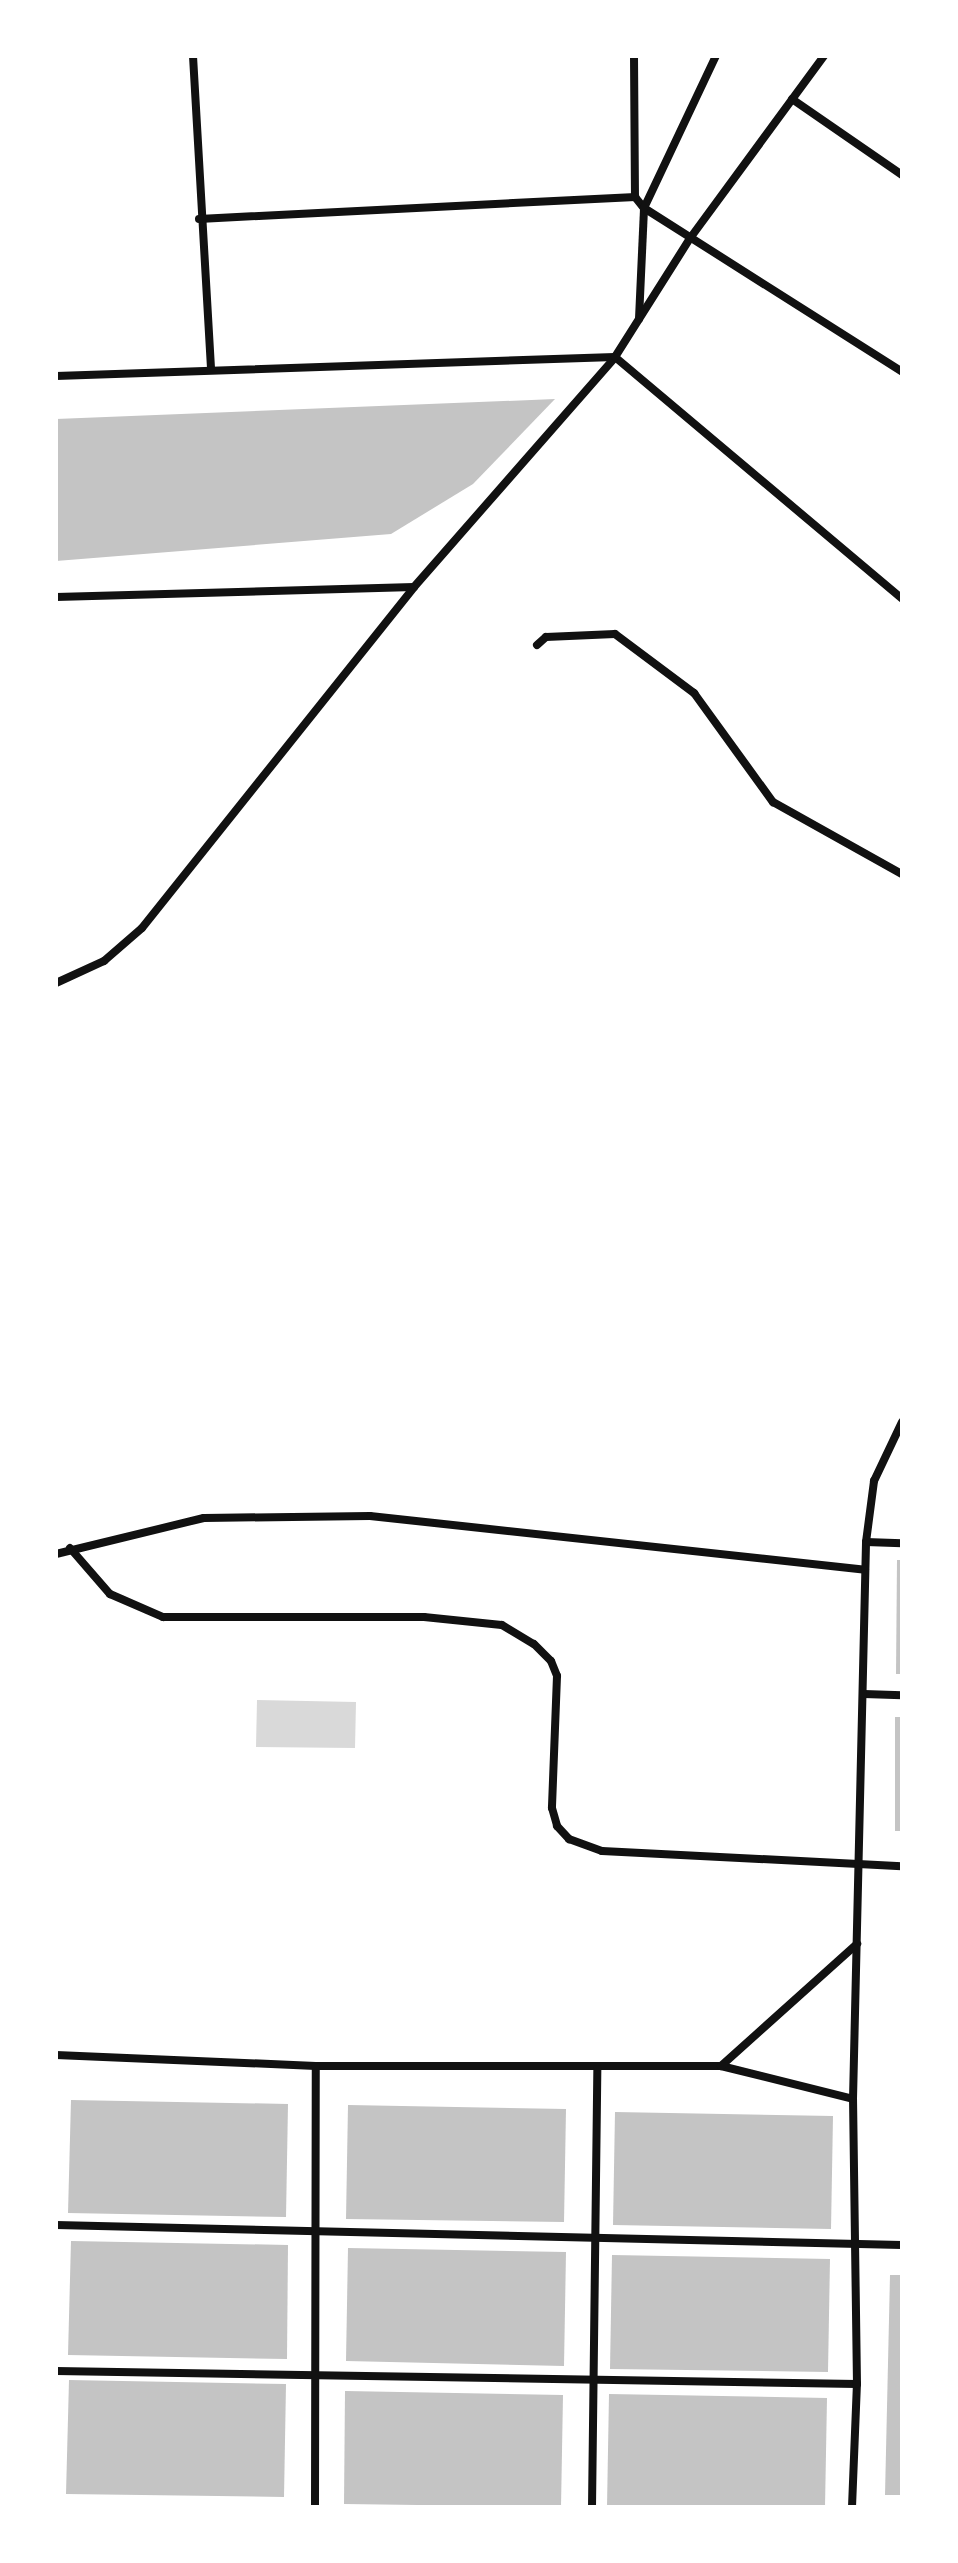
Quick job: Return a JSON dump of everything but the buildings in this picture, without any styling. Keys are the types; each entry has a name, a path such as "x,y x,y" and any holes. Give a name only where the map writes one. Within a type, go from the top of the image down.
{"street":[{"path":"193,56 199,219 211,369"},
{"path":"634,56 635,197 644,208 902,372"},
{"path":"638,323 644,208 716,56"},
{"path":"56,983 104,961 142,928 414,587 615,357 691,237 824,56"},
{"path":"792,99 902,175"},
{"path":"199,219 635,197"},
{"path":"56,376 615,357 902,599"},
{"path":"56,597 414,587"},
{"path":"537,645 546,637 615,634 694,693 773,802 902,874"},
{"path":"852,2507 857,2384 853,2099 866,1542 874,1481 902,1422"},
{"path":"56,1554 70,1548 204,1518 370,1516 865,1570"},
{"path":"866,1542 902,1543"},
{"path":"70,1548 110,1594 148,1615 424,1617 502,1625 534,1644 551,1661 557,1676 552,1808 557,1826 569,1839 602,1851 902,1866"},
{"path":"864,1694 902,1695"},
{"path":"721,2066 857,1944"},
{"path":"56,2055 316,2066 597,2069 721,2066 853,2099"},
{"path":"315,2507 316,2066"},
{"path":"592,2507 597,2069"},
{"path":"56,2225 902,2245"},
{"path":"56,2371 857,2384"}],"shaded area":[{"path":"257,1700 356,1702 355,1748 256,1747"}]}
